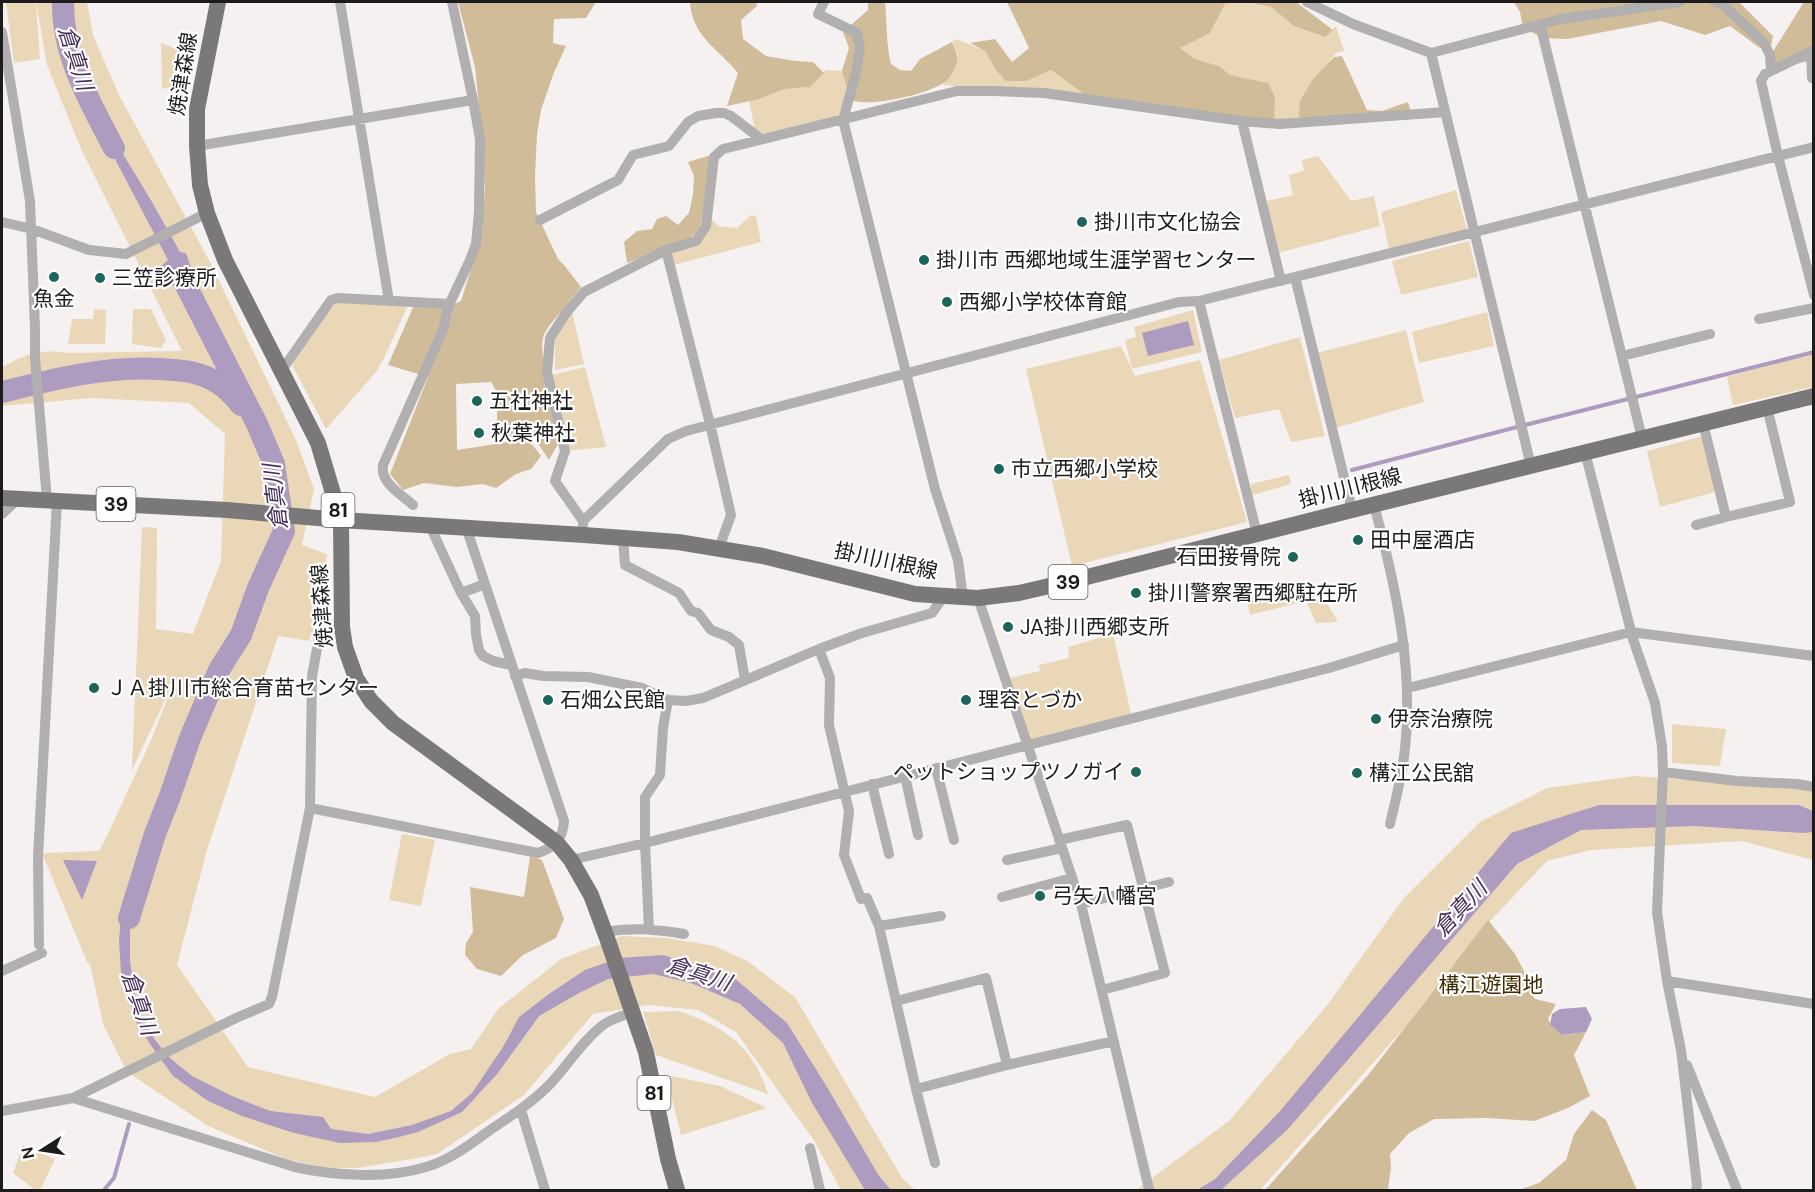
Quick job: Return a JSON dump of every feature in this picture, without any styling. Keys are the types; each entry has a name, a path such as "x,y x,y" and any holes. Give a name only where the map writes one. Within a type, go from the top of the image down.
{"main road":[{"name":"焼津森線","path":"218,2 197,109 200,185 207,213 225,260 318,442 341,520 342,627 345,647 356,678 371,701 393,723 557,843 571,860 591,894 630,1004 645,1052 677,1191"},
{"name":"掛川川根線","path":"10,499 231,511 430,526 584,528 623,538 678,542 763,556 915,594 970,598 1019,593 1075,580 1814,396"}],"street":[{"path":"340,2 389,301"},
{"path":"413,505 385,480 382,472 383,465 443,330 450,304 470,260 476,244 479,212 480,139 452,2"},
{"path":"824,2 818,14 857,33 860,48 856,73 843,120 905,373 935,489 970,598 1026,745 1081,904 1149,1189"},
{"path":"1307,2 1353,24 1431,53 1540,24 1680,2"},
{"path":"1715,2 1722,4 1764,43 1770,55 1771,71"},
{"path":"1540,24 1642,438"},
{"path":"2,32 30,201 35,358 52,500 39,846 40,949 2,971"},
{"path":"1814,79 1812,50 1765,74 1761,81 1814,295"},
{"path":"1431,53 1531,466"},
{"path":"1445,112 1280,124 1044,93 957,91 723,148 714,157 706,226 696,241 666,249 584,292 566,313 550,338 547,372 565,451 555,481 584,528 668,440 686,431 1179,302 1199,301 1281,281 1814,147"},
{"path":"197,146 473,100"},
{"path":"540,220 618,180 633,155 669,146 688,122 698,116 724,113 761,139"},
{"path":"1242,120 1281,281"},
{"path":"2,222 32,229 82,248 126,254 207,213"},
{"path":"666,249 731,515 719,548"},
{"path":"1295,277 1352,510"},
{"path":"282,370 331,300 338,298 450,304"},
{"path":"1199,301 1257,534"},
{"path":"1759,319 1814,308"},
{"path":"1622,356 1710,334"},
{"path":"1696,525 1790,502 1767,407"},
{"path":"1703,423 1726,517"},
{"path":"1585,452 1631,632 1655,703 1662,746 1663,776 1657,912 1667,981 1681,1050 1696,1191"},
{"path":"2,514 10,499"},
{"path":"1374,505 1396,597 1408,688 1404,759 1390,824"},
{"path":"430,526 461,593 475,616 477,644 483,657 513,671 543,676 588,676 642,688 668,700 686,701 703,698 862,633 932,613 944,596"},
{"path":"310,808 538,853 557,843 564,831 564,821 466,527"},
{"path":"623,538 625,565 679,593 691,611 698,613 711,630 729,637 740,645 745,680"},
{"path":"461,593 485,584"},
{"path":"2,1111 73,1098 196,1037 269,1004 310,808 312,676 320,632 342,627"},
{"path":"1408,688 1631,632 1814,657"},
{"path":"571,860 1329,668 1404,645"},
{"path":"819,649 830,678 829,725 849,811 844,855 861,899 867,898 879,926 916,1089 936,1163"},
{"path":"649,929 645,797 660,775 663,728 668,700"},
{"path":"936,768 954,840"},
{"path":"905,776 918,835"},
{"path":"1663,776 1814,787"},
{"path":"872,784 889,854"},
{"path":"1007,860 1127,825 1165,973 1102,990"},
{"path":"1002,897 1072,878"},
{"path":"1081,904 1169,882"},
{"path":"879,926 940,916"},
{"path":"606,935 624,928 659,929 684,934"},
{"path":"896,1001 986,978 1007,1065"},
{"path":"1667,981 1814,1004"},
{"path":"73,1098 295,1167 352,1176 399,1172 426,1167 445,1159 521,1110 550,1084 587,1040 630,1004"},
{"path":"916,1089 1007,1065 1114,1041"},
{"path":"1681,1050 1737,1191"},
{"path":"521,1110 545,1191"},
{"path":"810,1148 820,1191"}],"shaded area":[{"path":"6,2 36,2 40,59 14,63"},
{"path":"36,2 87,2 93,35 119,95 211,264 296,440 314,489 302,545 327,554 324,600 309,641 278,636 207,850 177,965 248,1067 375,1097 450,1054 471,1049 498,1009 561,959 622,936 666,938 715,946 749,962 795,997 902,1178 915,1190 841,1190 813,1139 736,1032 698,1010 648,1005 593,1014 524,1095 437,1154 358,1168 326,1168 286,1159 208,1126 127,1072 103,1024 90,964 87,962 42,853 99,851 152,738 174,681 132,770 142,527 157,528 156,629 193,634 221,561 225,434 189,403 91,398 2,406 2,367 27,355 41,352 182,351 81,149 47,65"},
{"path":"1226,2 1247,2 1271,7 1294,26 1324,37 1336,26 1344,51 1336,53 1309,86 1299,116 1304,122 1274,123 1267,83 1230,75 1219,66 1195,59 1179,48 1210,33"},
{"path":"957,39 985,51 996,70 1051,70 1088,97 943,85 958,55 952,42"},
{"path":"161,43 191,55 185,84 162,89"},
{"path":"826,70 842,71 849,94 843,117 763,135 755,130 749,101 784,89 810,87"},
{"path":"1318,156 1351,201 1374,196 1380,226 1278,253 1267,201 1293,195 1289,175 1304,171 1302,160"},
{"path":"1456,190 1467,230 1389,249 1381,212"},
{"path":"751,215 756,216 761,242 670,266 667,253 698,238 710,217 718,226 737,228"},
{"path":"1469,241 1478,277 1401,295 1392,261"},
{"path":"338,302 409,303 376,372 326,429 292,365 330,307"},
{"path":"571,307 584,364 555,370 555,341"},
{"path":"94,309 106,310 105,344 68,344 72,319 93,319"},
{"path":"133,309 151,309 166,340 161,348 132,344"},
{"path":"1193,310 1202,352 1132,369 1125,340 1136,337 1134,327"},
{"path":"1487,312 1494,346 1419,363 1412,332"},
{"path":"1406,330 1424,402 1335,428 1317,353"},
{"path":"1300,337 1325,436 1291,442 1279,409 1235,418 1219,360"},
{"path":"1121,346 1135,376 1200,360 1247,522 1072,566 1026,369"},
{"path":"1813,353 1813,387 1733,405 1727,377"},
{"path":"585,367 606,447 565,451 548,376"},
{"path":"1703,436 1715,492 1660,507 1647,451"},
{"path":"1289,475 1291,484 1253,495 1251,491 1251,484"},
{"path":"1256,582 1259,591 1284,584 1308,589 1327,603 1338,622 1316,623 1306,601 1250,615 1244,585"},
{"path":"1113,634 1132,718 1026,745 1005,679 1040,671 1039,665 1069,658 1068,647"},
{"path":"1672,724 1726,729 1720,766 1672,763"},
{"path":"1634,776 1813,789 1813,860 1742,841 1591,850 1547,861 1475,937 1404,1028 1260,1190 1136,1190 1230,1120 1328,1004 1403,899 1480,822 1547,788"},
{"path":"402,834 435,840 421,906 389,900"},
{"path":"679,1011 710,1024 735,1040 754,1063 768,1094 656,1055 643,1012"},
{"path":"666,1075 720,1086 767,1108 681,1135"},
{"path":"23,1145 55,1159 40,1190 35,1190 13,1173"}],"green space":[{"path":"458,2 596,2 586,18 554,19 553,43 566,46 541,110 537,134 536,212 558,259 581,287 549,326 542,343 545,391 553,416 558,444 549,460 531,433 496,439 498,394 491,382 456,384 457,450 528,439 541,456 531,469 516,474 496,488 483,484 457,487 424,483 403,490 390,474 428,377 388,365 414,305 454,304 461,301 482,234 485,189 482,134 475,67"},
{"path":"756,2 757,6 741,20 743,39 766,56 813,62 824,73 810,87 784,89 759,99 727,106 738,73 701,34 692,15 690,3"},
{"path":"868,2 885,2 891,64 900,70 911,71 920,59 952,42 957,59 948,79 927,91 898,99 858,102 850,99 842,71 849,48 843,32 868,10"},
{"path":"1007,2 1226,2 1210,33 1180,48 1195,59 1219,66 1230,75 1268,83 1275,98 1274,123 1092,100 1051,70 1026,81 1006,81 996,70 985,51 970,43 995,39 1012,62 1029,48"},
{"path":"1247,2 1296,2 1333,30 1325,37 1294,26 1271,7"},
{"path":"1514,2 1739,2 1773,36 1771,46 1760,48 1730,26 1705,35 1661,21 1567,39 1543,38 1523,28 1520,12"},
{"path":"1804,2 1813,2 1813,62 1812,60 1771,71 1772,53"},
{"path":"1342,56 1367,110 1382,111 1408,102 1412,115 1307,122 1299,116 1300,101 1313,79 1334,57"},
{"path":"711,155 700,227 691,238 627,263 624,242 637,231 652,229 657,219 666,216 678,225 689,213 694,176 688,162"},
{"path":"530,856 542,860 564,919 556,938 523,955 501,976 477,969 465,955 466,943 473,932 470,887 524,897"},
{"name":"構江遊園地","path":"1488,920 1515,954 1535,999 1556,1004 1548,1019 1552,1027 1564,1035 1586,1032 1574,1055 1590,1096 1568,1108 1534,1121 1487,1118 1434,1119 1409,1133 1390,1154 1388,1190 1265,1190 1369,1074"},
{"path":"1592,1110 1606,1120 1637,1190 1519,1190 1539,1183 1566,1160 1574,1134"}],"water":[{"path":"59,2 71,2 84,72 78,69 71,72 58,22"},
{"path":"94,119 103,121 180,252 186,253 206,311 159,273 159,268 168,260"},
{"path":"1188,321 1194,345 1148,356 1142,333"},
{"path":"1599,805 1799,805 1813,811 1813,832 1694,826 1581,830 1517,864 1288,1129 1221,1190 1197,1190 1215,1179 1281,1110 1511,833"},
{"path":"154,837 130,929 130,962 137,1006 155,1040 170,1058 192,1076 232,1096 270,1111 323,1117 331,1129 368,1134 412,1125 451,1111 472,1093 503,1047 519,1017 549,994 585,970 619,958 663,955 733,977 787,1023 879,1176 891,1190 865,1190 812,1103 783,1043 740,1004 691,983 653,974 608,979 539,1016 498,1073 462,1112 418,1132 376,1142 340,1143 294,1133 242,1116 208,1101 173,1076 152,1047 135,1020 121,973 119,940 122,906 141,855"},
{"path":"63,860 97,861 82,900"},
{"path":"1586,1007 1592,1019 1586,1032 1562,1035 1550,1025 1552,1014 1560,1009"}],"waterway":[{"name":"倉真川","path":"63,2 64,22 72,59 87,96 114,148"},
{"name":"倉真川","path":"129,918 155,834 190,738 219,670 241,635 258,588 284,531 274,464 257,424 181,276"},
{"path":"1525,425 1814,352"},
{"path":"2,392 61,378 100,372 160,369 186,371 207,377 223,387 241,405"},
{"path":"1352,470 1517,427"},
{"path":"104,1190 114,1178 129,1124"}],"place":[{"name":"掛川市文化協会","path":"1082,222"},
{"name":"掛川市 西郷地域生涯学習センター","path":"924,260"},
{"name":"魚金","path":"54,277"},
{"name":"三笠診療所","path":"100,278"},
{"name":"西郷小学校体育館","path":"947,302"},
{"name":"五社神社","path":"477,401"},
{"name":"秋葉神社","path":"479,433"},
{"name":"市立西郷小学校","path":"999,469"},
{"name":"田中屋酒店","path":"1358,540"},
{"name":"石田接骨院","path":"1293,557"},
{"name":"掛川警察署西郷駐在所","path":"1136,593"},
{"name":"JA掛川西郷支所","path":"1008,627"},
{"name":"ＪＡ掛川市総合育苗センター","path":"94,688"},
{"name":"石畑公民館","path":"548,700"},
{"name":"理容とづか","path":"966,700"},
{"name":"伊奈治療院","path":"1376,719"},
{"name":"ペットショップツノガイ","path":"1136,772"},
{"name":"構江公民舘","path":"1357,773"},
{"name":"弓矢八幡宮","path":"1040,896"}]}
